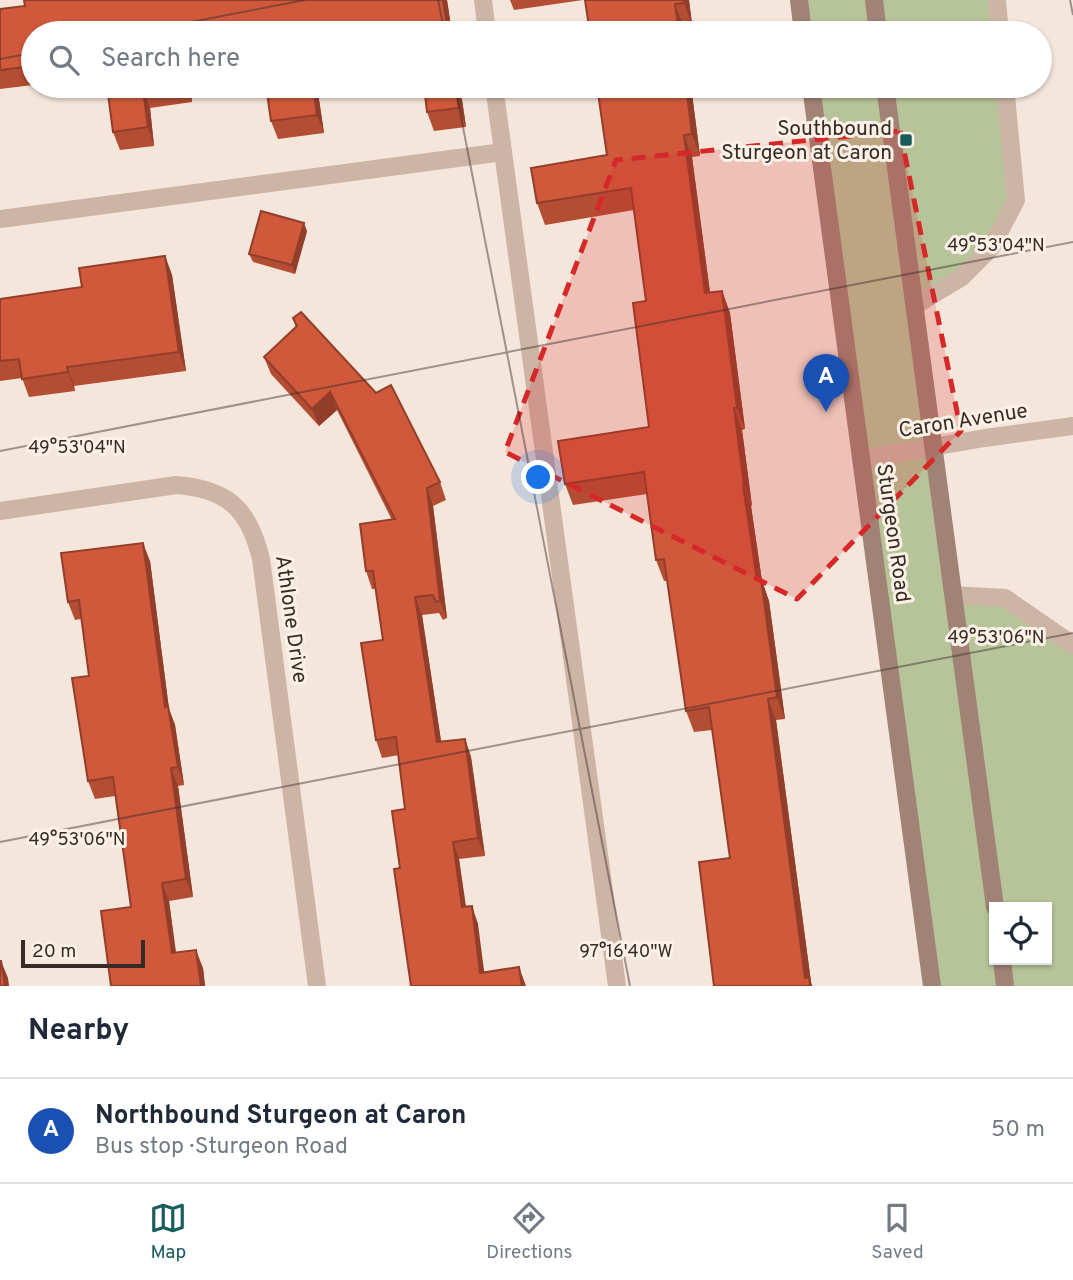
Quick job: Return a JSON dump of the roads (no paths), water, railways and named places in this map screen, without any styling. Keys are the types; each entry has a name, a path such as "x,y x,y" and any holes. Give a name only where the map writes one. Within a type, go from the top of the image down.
{"main road":[{"path":"799,0 802,21"},
{"path":"874,0 877,21"},
{"name":"Sturgeon Road","path":"813,98 932,986"},
{"path":"887,98 994,902"},
{"path":"1003,965 1005,986"}],"street":[{"path":"483,0 486,21"},
{"path":"997,0 999,21"},
{"path":"496,98 617,986"},
{"path":"914,306 962,277 991,248 1016,200 1006,98"},
{"path":"0,219 503,152"},
{"name":"Caron Avenue","path":"861,459 1073,426"},
{"name":"Athlone Drive","path":"0,511 176,485 195,486 212,491 238,508 248,520 257,540 261,559 317,986"},
{"path":"953,595 1005,598 1073,645"}],"place":[{"name":"Southbound Sturgeon at Caron","path":"906,140"},
{"name":"Northbound Sturgeon at Caron","path":"826,412"}]}
